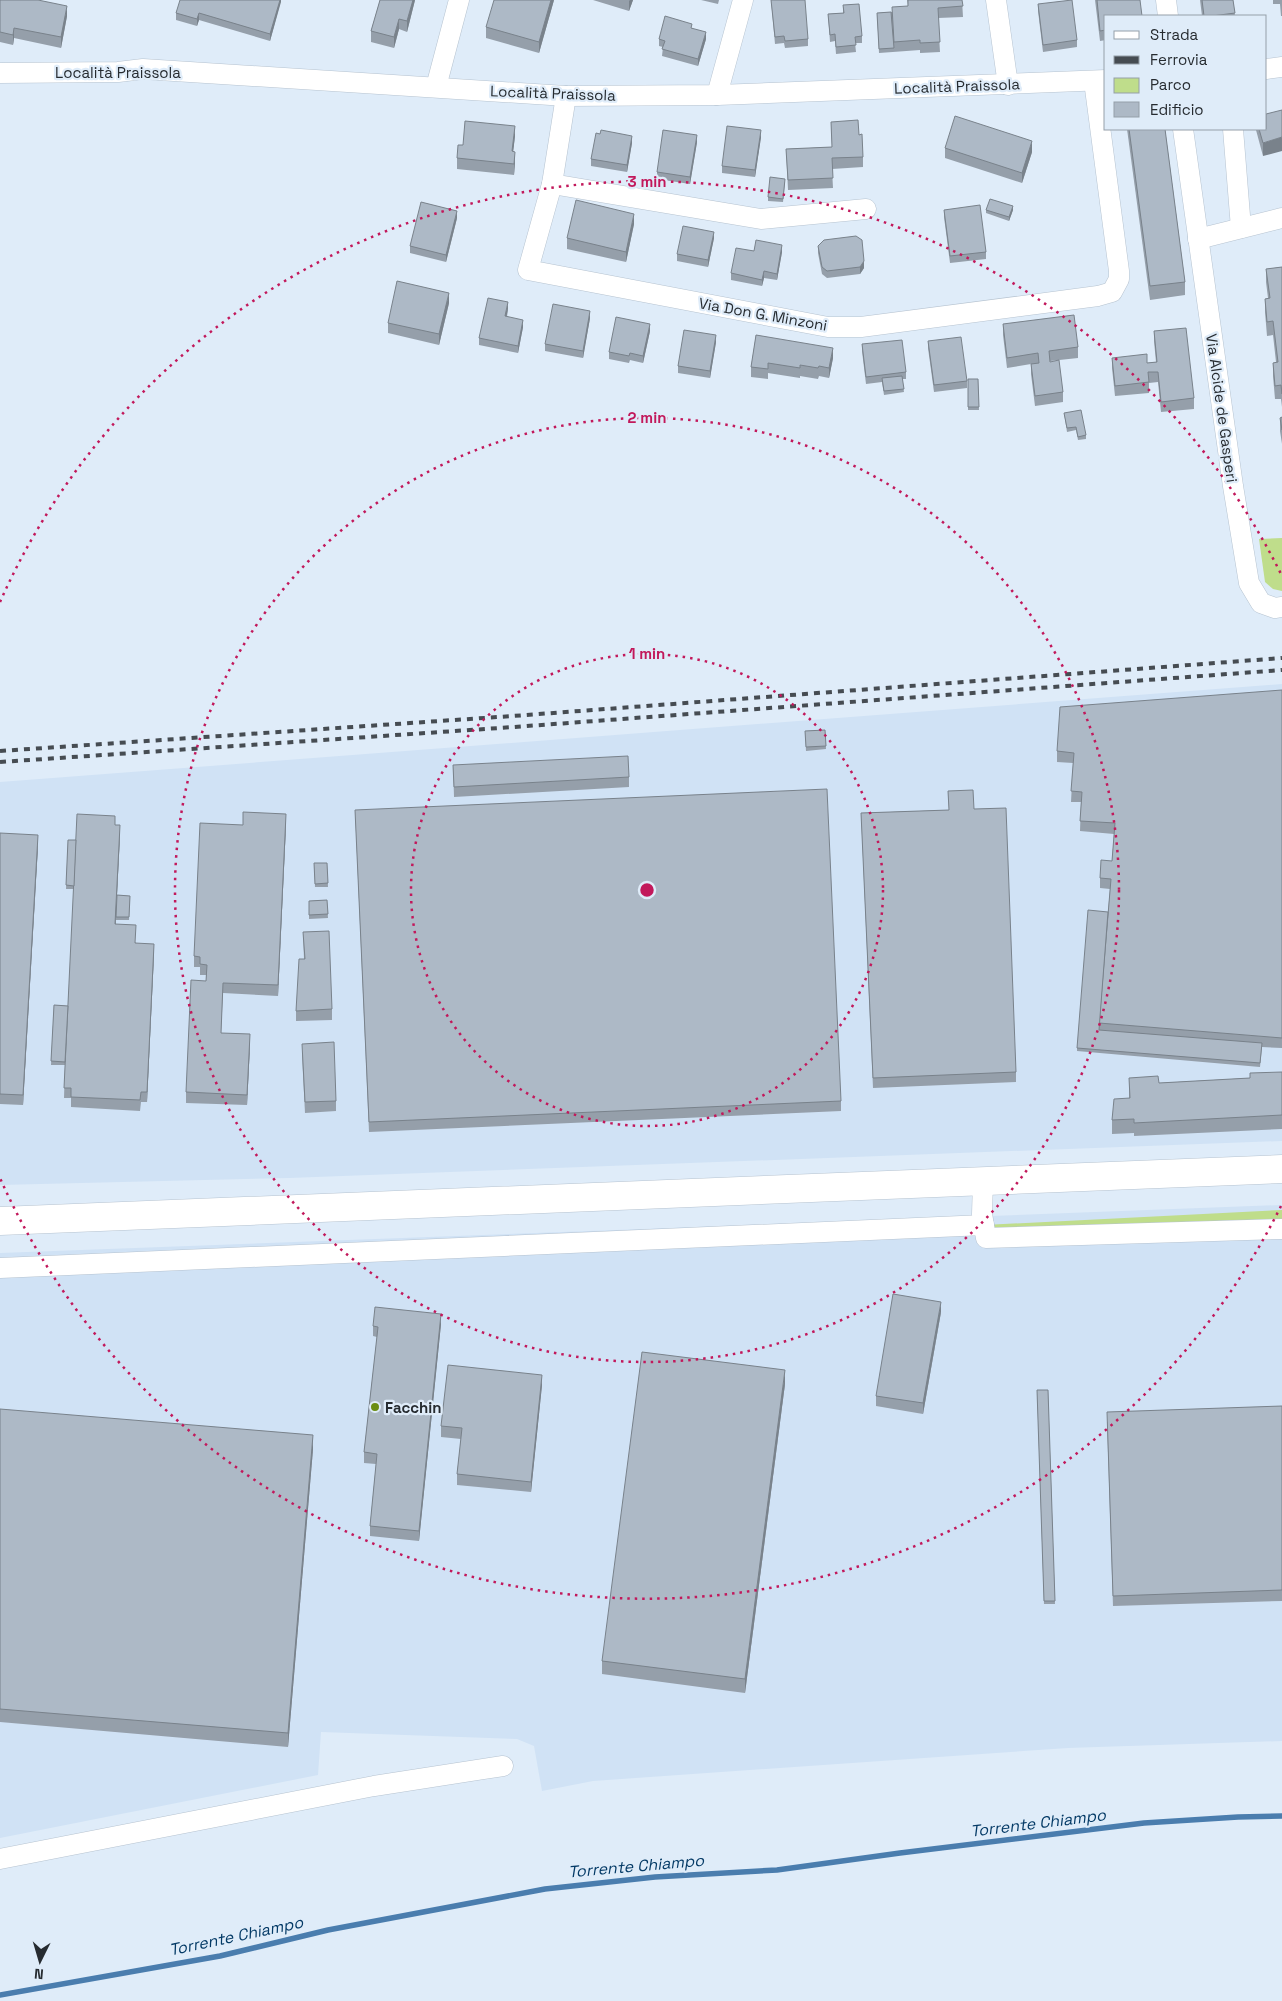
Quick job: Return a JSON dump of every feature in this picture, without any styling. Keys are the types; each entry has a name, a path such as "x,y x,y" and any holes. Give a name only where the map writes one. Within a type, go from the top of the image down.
{"main road":[{"path":"0,1221 1282,1169"}],"street":[{"path":"436,87 459,0"},
{"path":"717,95 743,0"},
{"path":"996,0 1008,85"},
{"path":"1166,0 1168,15"},
{"path":"1267,69 1282,67"},
{"name":"Località Praissola","path":"0,73 118,72 143,69 566,96 717,95 1100,81"},
{"name":"Via Don G. Minzoni","path":"1100,81 1104,121"},
{"name":"Via Don G. Minzoni","path":"566,96 552,184 528,270 828,327 861,327 1105,295 1116,286 1119,279 1119,271 1105,130"},
{"name":"Via Alcide de Gasperi","path":"1183,130 1249,583 1261,603 1279,608"},
{"path":"1233,130 1241,228"},
{"path":"552,184 762,219 866,209"},
{"path":"1198,239 1282,218"},
{"path":"983,1181 982,1214 986,1238 1282,1229"},
{"path":"0,1268 984,1225"},
{"path":"0,1859 374,1786 503,1766"}],"shaded area":[{"path":"1282,684 1282,1141 289,1178 0,1185 0,782"},
{"path":"1282,1205 1282,1741 1068,1748 593,1781 542,1791 534,1746 517,1739 321,1732 318,1775 0,1838 0,1253"}],"green space":[{"path":"1282,538 1282,591 1273,589 1265,582 1259,539"},
{"path":"1282,1210 1282,1229 986,1238 984,1225"}],"building":[{"path":"0,0 38,0 67,6 61,37 14,28 13,35 0,32"},
{"path":"180,0 280,0 270,34 199,13 197,19 176,13"},
{"path":"380,0 413,0 407,21 399,19 394,37 371,31"},
{"path":"494,0 551,0 539,42 486,27"},
{"path":"771,0 805,0 808,39 785,41 784,36 775,37"},
{"path":"908,0 962,0 963,6 938,8 940,42 920,43 920,40 894,42 892,7 908,6"},
{"path":"1072,0 1077,40 1043,45 1038,4"},
{"path":"1097,0 1140,0 1142,15 1104,15 1104,30 1100,31"},
{"path":"1202,0 1233,0 1235,13 1204,15"},
{"path":"859,4 862,36 855,37 856,45 836,47 835,34 830,35 828,14 844,13 843,5"},
{"path":"891,12 894,48 879,49 877,13"},
{"path":"665,16 692,24 691,28 706,32 698,59 662,49 665,41 659,39"},
{"path":"1282,110 1282,137 1263,143 1259,130 1267,130 1267,114"},
{"path":"955,116 1032,141 1022,173 945,148"},
{"path":"858,120 859,135 862,134 863,157 832,158 833,178 788,180 786,149 832,147 831,122"},
{"path":"465,121 515,126 512,151 515,152 514,164 457,158 458,145 463,145"},
{"path":"727,126 761,130 755,170 722,166"},
{"path":"601,130 632,136 627,165 591,159 596,133 600,134"},
{"path":"663,130 697,135 690,177 657,172"},
{"path":"1129,130 1165,130 1185,282 1150,286"},
{"path":"770,177 785,179 783,199 768,197"},
{"path":"990,199 1013,206 1009,217 986,210"},
{"path":"576,200 634,214 626,252 567,238"},
{"path":"421,202 457,211 446,255 410,246"},
{"path":"980,205 986,252 950,256 944,210"},
{"path":"683,226 714,232 708,260 677,254"},
{"path":"856,236 862,240 864,261 860,267 827,271 822,267 818,246 824,240"},
{"path":"756,240 782,245 777,274 764,271 762,280 731,273 736,248 754,251"},
{"path":"1282,267 1282,394 1281,385 1275,386 1273,363 1278,362 1273,321 1267,322 1265,299 1270,298 1266,269"},
{"path":"397,281 449,293 439,334 388,323"},
{"path":"488,298 508,302 505,316 523,320 518,346 479,338"},
{"path":"553,304 590,311 583,351 545,344"},
{"path":"1074,315 1078,347 1049,351 1050,362 1059,360 1063,392 1035,396 1031,364 1039,363 1038,353 1007,358 1003,324"},
{"path":"616,317 650,324 643,356 630,353 629,356 609,352"},
{"path":"1186,328 1194,398 1161,402 1158,372 1148,372 1149,382 1115,386 1112,358 1147,354 1147,363 1157,362 1154,331"},
{"path":"684,330 716,335 710,371 678,366"},
{"path":"756,335 833,348 829,368 800,365 800,368 768,363 768,369 751,367"},
{"path":"961,337 967,381 934,385 928,341"},
{"path":"902,340 906,372 866,377 862,344"},
{"path":"902,376 904,389 884,391 882,378"},
{"path":"968,379 978,379 979,407 968,407"},
{"path":"1081,410 1086,435 1078,437 1076,427 1067,428 1064,413"},
{"path":"1282,690 1282,1038 1099,1023 1111,879 1100,878 1101,860 1112,861 1115,823 1080,821 1082,792 1071,791 1074,753 1057,751 1060,707"},
{"path":"825,730 826,746 806,747 805,731"},
{"path":"628,756 629,777 454,787 453,765"},
{"path":"827,789 841,1101 369,1122 355,810"},
{"path":"973,790 974,809 1006,808 1016,1072 873,1078 861,813 949,810 948,791"},
{"path":"243,812 286,814 278,985 223,983 221,1033 250,1034 247,1095 186,1092 191,980 206,981 207,965 200,964 200,957 194,956 200,823 243,825"},
{"path":"77,814 115,816 115,825 120,825 115,924 136,925 135,943 154,944 147,1092 141,1092 140,1100 71,1097 71,1088 64,1088"},
{"path":"0,833 38,835 23,1095 0,1094"},
{"path":"68,840 76,840 74,886 66,885"},
{"path":"314,863 327,863 328,883 315,884"},
{"path":"117,895 130,896 129,917 116,917"},
{"path":"327,900 328,914 309,915 309,901"},
{"path":"1088,910 1108,912 1099,1030 1262,1043 1260,1063 1077,1048"},
{"path":"329,931 332,1009 296,1011 299,959 305,959 303,932"},
{"path":"54,1005 68,1006 65,1062 51,1061"},
{"path":"334,1042 336,1101 305,1102 302,1044"},
{"path":"1282,1072 1282,1115 1134,1123 1134,1119 1112,1120 1114,1099 1130,1098 1129,1078 1158,1076 1159,1083 1250,1078 1250,1073"},
{"path":"893,1294 941,1302 923,1403 876,1396"},
{"path":"375,1307 441,1314 419,1531 370,1526 377,1454 364,1452 378,1327 373,1326"},
{"path":"642,1352 785,1370 745,1679 602,1661"},
{"path":"448,1365 542,1375 531,1482 457,1474 462,1428 441,1426"},
{"path":"1037,1390 1048,1390 1055,1601 1044,1601"},
{"path":"1282,1406 1282,1590 1113,1596 1107,1412"},
{"path":"0,1409 313,1435 288,1733 0,1709"}],"waterway":[{"name":"Torrente Chiampo","path":"0,1995 220,1956 328,1930 545,1889 655,1877 777,1870 1144,1823 1282,1816"}],"railway":[{"path":"0,751 513,716 1282,658"},
{"path":"0,762 514,727 1282,670"}],"place":[{"name":"Facchin","path":"375,1407"}]}
